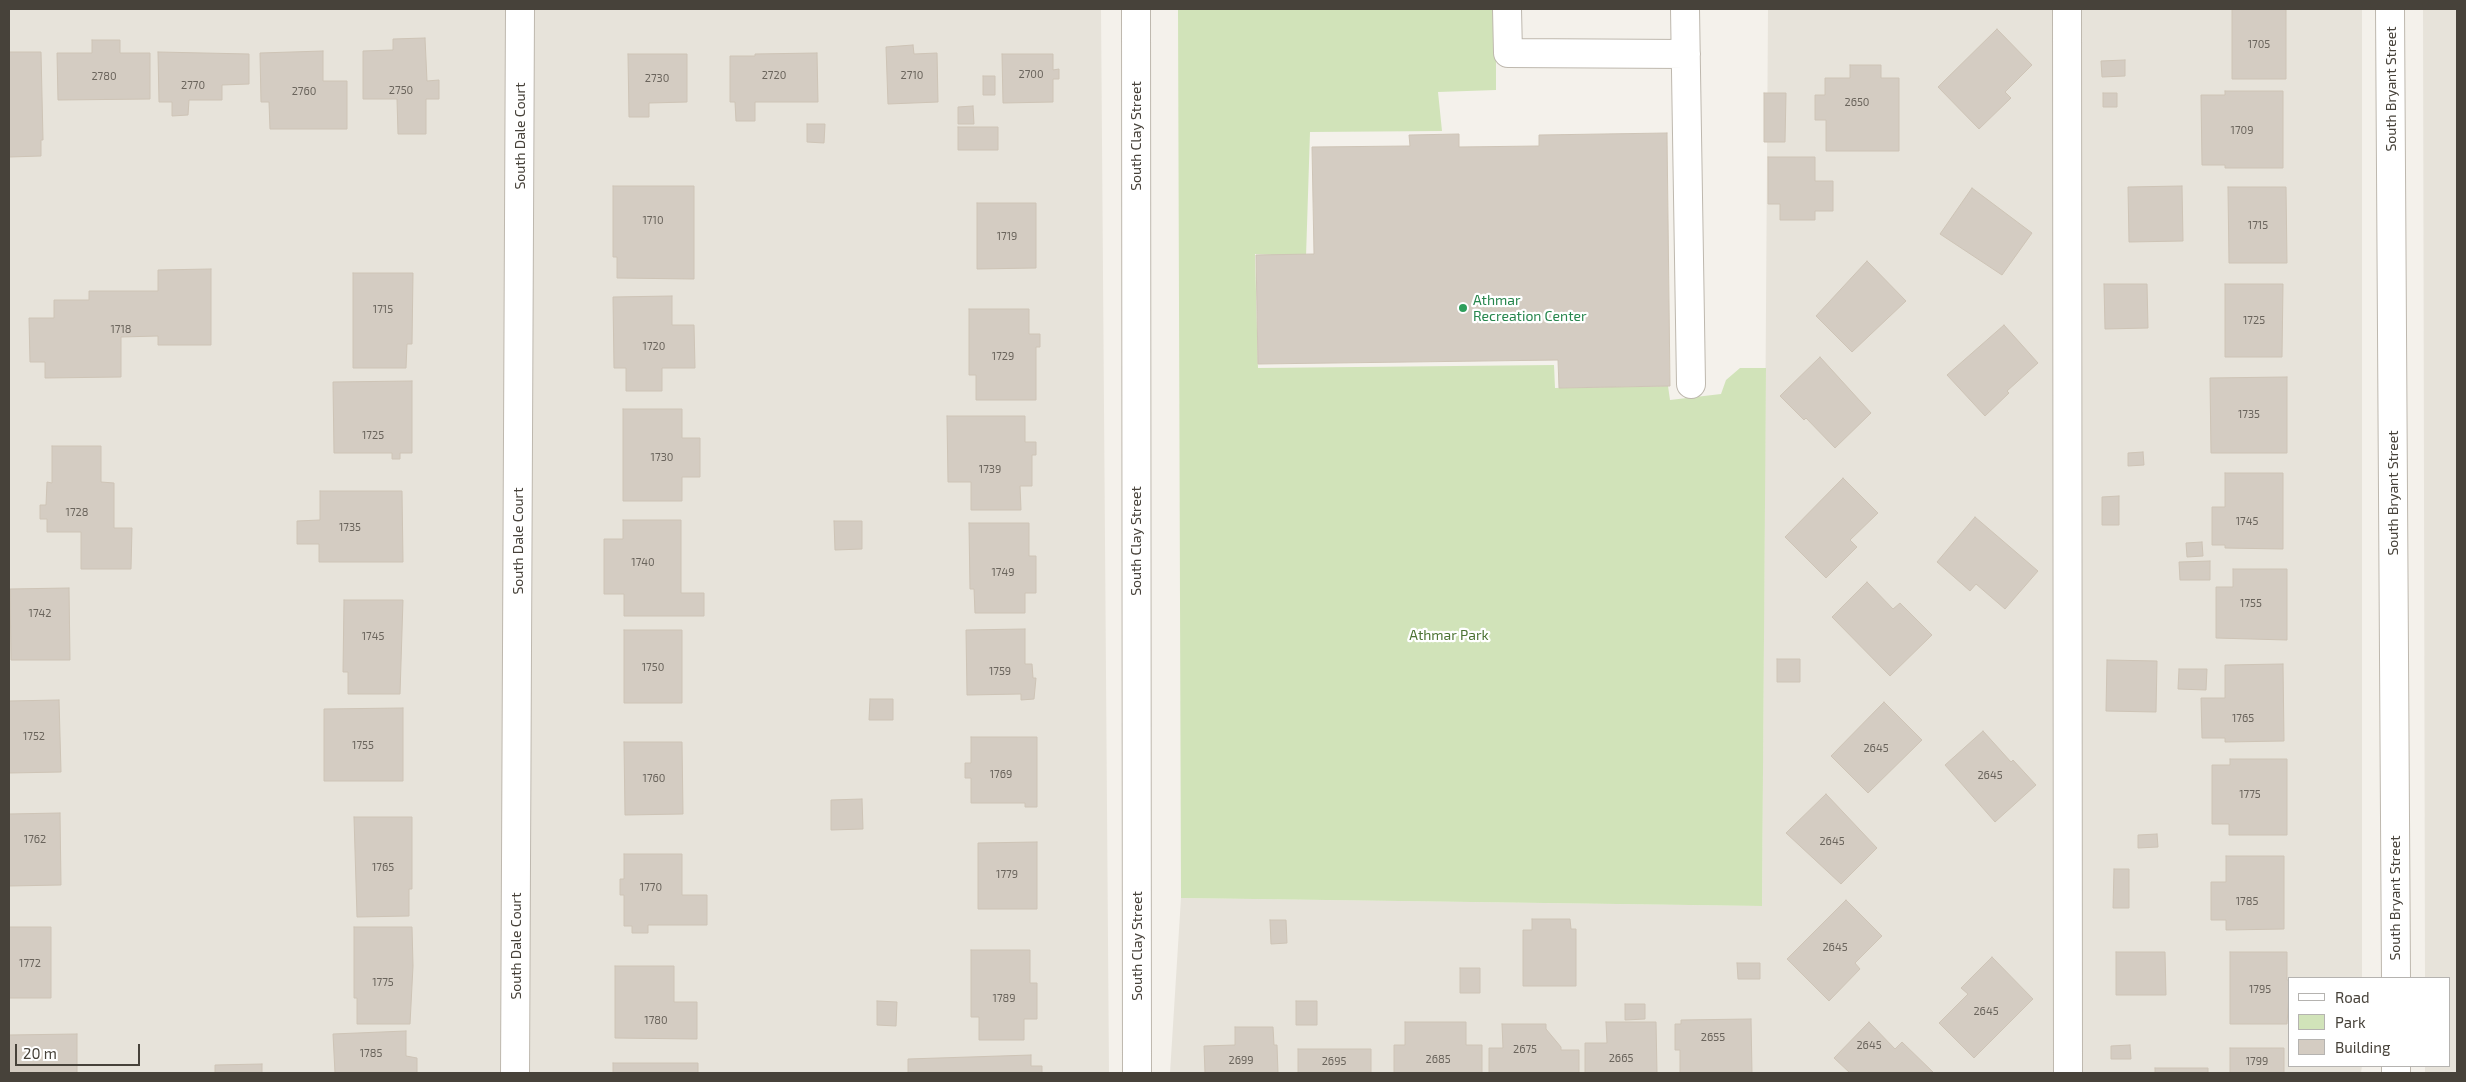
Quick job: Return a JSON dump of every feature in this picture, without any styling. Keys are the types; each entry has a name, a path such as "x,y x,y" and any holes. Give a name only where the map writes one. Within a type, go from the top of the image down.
{"street":[{"name":"South Dale Court","path":"515,1073 520,9"},
{"name":"South Clay Street","path":"1136,9 1137,1073"},
{"path":"1507,9 1508,53 1686,54"},
{"path":"1685,9 1691,384"},
{"path":"2067,9 2068,1073"},
{"name":"South Bryant Street","path":"2390,9 2396,977"}],"shaded area":[{"path":"9,9 1101,9 1109,1073 9,1073"},
{"path":"1768,9 2362,9 2362,977 2288,977 2288,1067 2362,1067 2361,1073 1170,1073 1181,898 1762,906"},
{"path":"2423,9 2457,9 2457,1073 2425,1073 2425,1067 2451,1067 2451,977 2425,977"}],"green space":[{"name":"Athmar Park","path":"1178,9 1496,9 1496,90 1438,92 1442,131 1310,132 1306,257 1255,254 1258,368 1554,365 1555,388 1668,386 1670,400 1721,394 1726,380 1740,368 1766,368 1762,906 1181,898"}],"building":[{"path":"2232,9 2286,9 2286,79 2232,79"},
{"path":"1997,29 2032,65 2005,92 2011,98 1979,129 1938,87"},
{"path":"425,38 427,81 439,80 439,99 426,99 426,134 398,134 397,99 363,99 363,51 393,50 393,39"},
{"path":"92,40 120,40 120,53 150,53 150,99 58,100 57,53 92,53"},
{"path":"913,45 914,54 937,53 938,102 888,104 886,47"},
{"path":"323,51 323,81 347,81 347,129 270,129 269,102 261,102 260,53"},
{"path":"9,52 41,52 43,140 41,140 41,156 9,157"},
{"path":"158,52 249,54 249,84 222,85 222,100 189,100 188,115 172,116 172,102 159,102"},
{"path":"817,53 818,102 755,102 755,121 736,121 735,102 730,102 730,56"},
{"path":"628,54 687,54 687,102 649,103 649,117 629,117"},
{"path":"1002,54 1053,54 1053,70 1059,69 1059,79 1053,79 1053,102 1003,103"},
{"path":"2125,60 2125,76 2102,77 2101,61"},
{"path":"1850,65 1881,65 1881,78 1899,78 1899,151 1826,151 1826,120 1815,120 1815,95 1825,95 1825,78 1850,78"},
{"path":"983,76 995,76 995,95 983,95"},
{"path":"2225,91 2283,91 2283,168 2225,168 2225,165 2202,165 2201,95 2225,95"},
{"path":"1764,93 1786,93 1785,142 1764,142"},
{"path":"2103,93 2117,93 2117,107 2103,107"},
{"path":"973,106 974,124 958,124 958,107"},
{"path":"807,124 825,124 824,143 807,142"},
{"path":"958,127 998,127 998,150 958,150"},
{"name":"Athmar Recreation Center","path":"1667,133 1670,386 1559,388 1558,360 1258,364 1256,255 1314,254 1312,147 1410,146 1409,135 1459,134 1459,147 1539,146 1539,135"},
{"path":"1768,157 1815,157 1815,181 1833,181 1833,211 1815,211 1815,220 1780,220 1780,204 1768,204"},
{"path":"613,186 694,186 694,279 617,278 617,257 613,257"},
{"path":"2182,186 2183,241 2129,242 2128,187"},
{"path":"2228,187 2286,187 2287,263 2229,263"},
{"path":"1972,188 2032,233 2002,275 1940,234"},
{"path":"977,203 1036,203 1036,268 977,269"},
{"path":"1867,261 1906,301 1852,352 1816,316"},
{"path":"211,269 211,345 158,345 158,336 121,337 121,377 45,378 45,362 30,362 29,318 54,318 54,300 89,300 89,291 158,291 158,270"},
{"path":"353,273 413,273 412,344 407,344 406,368 353,368"},
{"path":"2104,284 2147,284 2148,328 2105,329"},
{"path":"2225,284 2283,284 2282,357 2225,357"},
{"path":"672,296 672,325 694,325 695,368 662,368 662,391 626,391 626,368 614,368 613,297"},
{"path":"969,309 1029,309 1029,334 1040,334 1040,347 1036,347 1036,400 976,400 976,375 969,375"},
{"path":"2004,325 2038,363 2007,391 2009,393 1985,416 1947,375"},
{"path":"1820,357 1871,413 1835,448 1806,418 1804,420 1780,396"},
{"path":"2287,377 2287,453 2211,453 2210,378"},
{"path":"412,381 412,453 400,453 400,459 392,459 392,453 334,453 333,382"},
{"path":"623,409 682,409 682,438 700,438 700,477 682,477 682,501 623,501"},
{"path":"947,416 1025,416 1025,442 1036,442 1036,455 1032,455 1032,486 1020,486 1021,510 971,510 971,482 948,482"},
{"path":"52,446 101,446 101,482 114,483 114,528 132,528 131,569 81,569 81,532 47,532 47,519 40,519 40,505 46,505 47,482 52,483"},
{"path":"2143,452 2144,465 2128,466 2128,453"},
{"path":"2225,473 2283,473 2283,549 2225,548 2225,545 2212,545 2212,507 2225,507"},
{"path":"1843,478 1878,513 1850,540 1857,547 1826,578 1785,537"},
{"path":"320,491 402,491 403,562 319,562 319,544 297,544 297,521 320,520"},
{"path":"2119,496 2119,525 2102,525 2102,497"},
{"path":"1975,517 2038,571 2005,609 1976,584 1970,591 1937,562"},
{"path":"623,520 681,520 681,593 704,593 704,616 624,616 624,594 604,594 604,539 623,539"},
{"path":"834,521 862,521 862,549 835,550"},
{"path":"969,523 1029,523 1029,556 1036,556 1036,593 1025,593 1025,613 975,613 974,589 970,589"},
{"path":"2202,542 2203,556 2187,557 2186,543"},
{"path":"2210,561 2210,580 2180,580 2179,562"},
{"path":"2233,569 2287,569 2287,640 2216,638 2216,587 2233,587"},
{"path":"1867,582 1893,609 1900,603 1932,635 1890,676 1832,617"},
{"path":"69,588 70,660 11,660 10,589"},
{"path":"344,600 403,600 400,694 348,694 348,672 343,672"},
{"path":"1025,629 1025,664 1032,664 1033,678 1036,678 1034,699 1021,700 1021,694 967,695 966,630"},
{"path":"624,630 682,630 682,703 624,703"},
{"path":"1777,659 1800,659 1800,682 1777,682"},
{"path":"2107,660 2157,661 2156,712 2106,711"},
{"path":"2283,664 2284,741 2225,742 2225,738 2202,738 2201,698 2225,698 2225,665"},
{"path":"2179,669 2207,669 2206,690 2178,689"},
{"path":"870,699 893,699 893,720 869,720"},
{"path":"59,700 61,772 9,773 9,701"},
{"path":"1884,702 1922,740 1868,793 1831,756"},
{"path":"403,708 403,781 324,781 324,709"},
{"path":"1983,731 2011,762 2013,760 2036,785 1995,822 1945,765"},
{"path":"971,737 1037,737 1037,807 1025,807 1025,803 971,803 971,778 965,778 965,763 971,763"},
{"path":"624,742 682,742 683,814 625,815"},
{"path":"2230,759 2287,759 2287,835 2229,835 2229,824 2212,824 2212,765 2230,765"},
{"path":"1826,794 1877,848 1841,884 1786,833"},
{"path":"862,799 863,829 831,830 831,800"},
{"path":"60,813 61,885 9,886 9,814"},
{"path":"354,817 412,817 412,889 409,889 409,916 357,917"},
{"path":"2157,834 2158,847 2138,848 2138,835"},
{"path":"1037,842 1037,909 978,909 978,843"},
{"path":"624,854 682,854 682,895 707,895 707,925 648,925 648,933 632,933 632,926 624,926 624,895 620,895 620,879 624,879"},
{"path":"2226,856 2284,856 2284,929 2226,930 2226,920 2211,920 2211,882 2226,882"},
{"path":"2114,869 2129,869 2129,908 2113,908"},
{"path":"1846,900 1882,936 1855,963 1860,969 1829,1001 1787,959"},
{"path":"1532,919 1570,919 1571,929 1576,929 1576,986 1523,986 1523,930 1532,930"},
{"path":"1270,920 1286,920 1287,943 1271,944"},
{"path":"9,927 51,927 51,998 9,998"},
{"path":"354,927 412,927 413,966 410,1024 357,1024 357,998 354,998"},
{"path":"971,950 1030,950 1030,983 1037,983 1037,1019 1024,1019 1024,1040 979,1040 979,1017 971,1017"},
{"path":"2116,952 2165,952 2166,995 2116,995"},
{"path":"2230,952 2287,952 2287,1024 2230,1024"},
{"path":"1992,957 2033,999 1974,1058 1939,1023 1968,994 1961,988"},
{"path":"1737,963 1760,963 1760,979 1738,979"},
{"path":"615,966 674,966 674,1002 697,1002 697,1039 615,1038"},
{"path":"1460,968 1480,968 1480,993 1460,993"},
{"path":"877,1001 897,1002 896,1026 877,1025"},
{"path":"1296,1001 1317,1001 1317,1025 1296,1025"},
{"path":"1625,1004 1645,1004 1645,1019 1625,1020"},
{"path":"1751,1019 1752,1073 1680,1073 1680,1050 1675,1050 1675,1024 1681,1024 1681,1020"},
{"path":"1405,1022 1466,1022 1466,1045 1482,1045 1482,1073 1394,1073 1394,1045 1405,1045"},
{"path":"1606,1022 1656,1022 1657,1073 1585,1073 1585,1043 1607,1043"},
{"path":"1869,1022 1895,1049 1902,1042 1934,1073 1850,1073 1834,1058"},
{"path":"1502,1024 1546,1024 1546,1029 1561,1047 1561,1050 1579,1050 1579,1073 1489,1073 1489,1048 1503,1048"},
{"path":"1235,1027 1273,1027 1274,1045 1277,1045 1278,1073 1205,1073 1204,1046 1235,1045"},
{"path":"406,1031 406,1056 417,1058 417,1073 335,1073 333,1034"},
{"path":"77,1034 77,1073 9,1073 9,1035"},
{"path":"2130,1045 2131,1059 2111,1059 2111,1046"},
{"path":"2230,1048 2284,1048 2284,1073 2230,1073"},
{"path":"1298,1049 1371,1049 1371,1073 1298,1073"},
{"path":"1031,1055 1031,1066 1042,1066 1042,1073 908,1073 908,1059"},
{"path":"613,1063 698,1063 698,1073 613,1073"},
{"path":"262,1064 262,1073 215,1073 215,1065"},
{"path":"2155,1068 2208,1068 2208,1073 2155,1073"}],"place":[{"name":"Athmar Recreation Center","path":"1463,308"}]}
